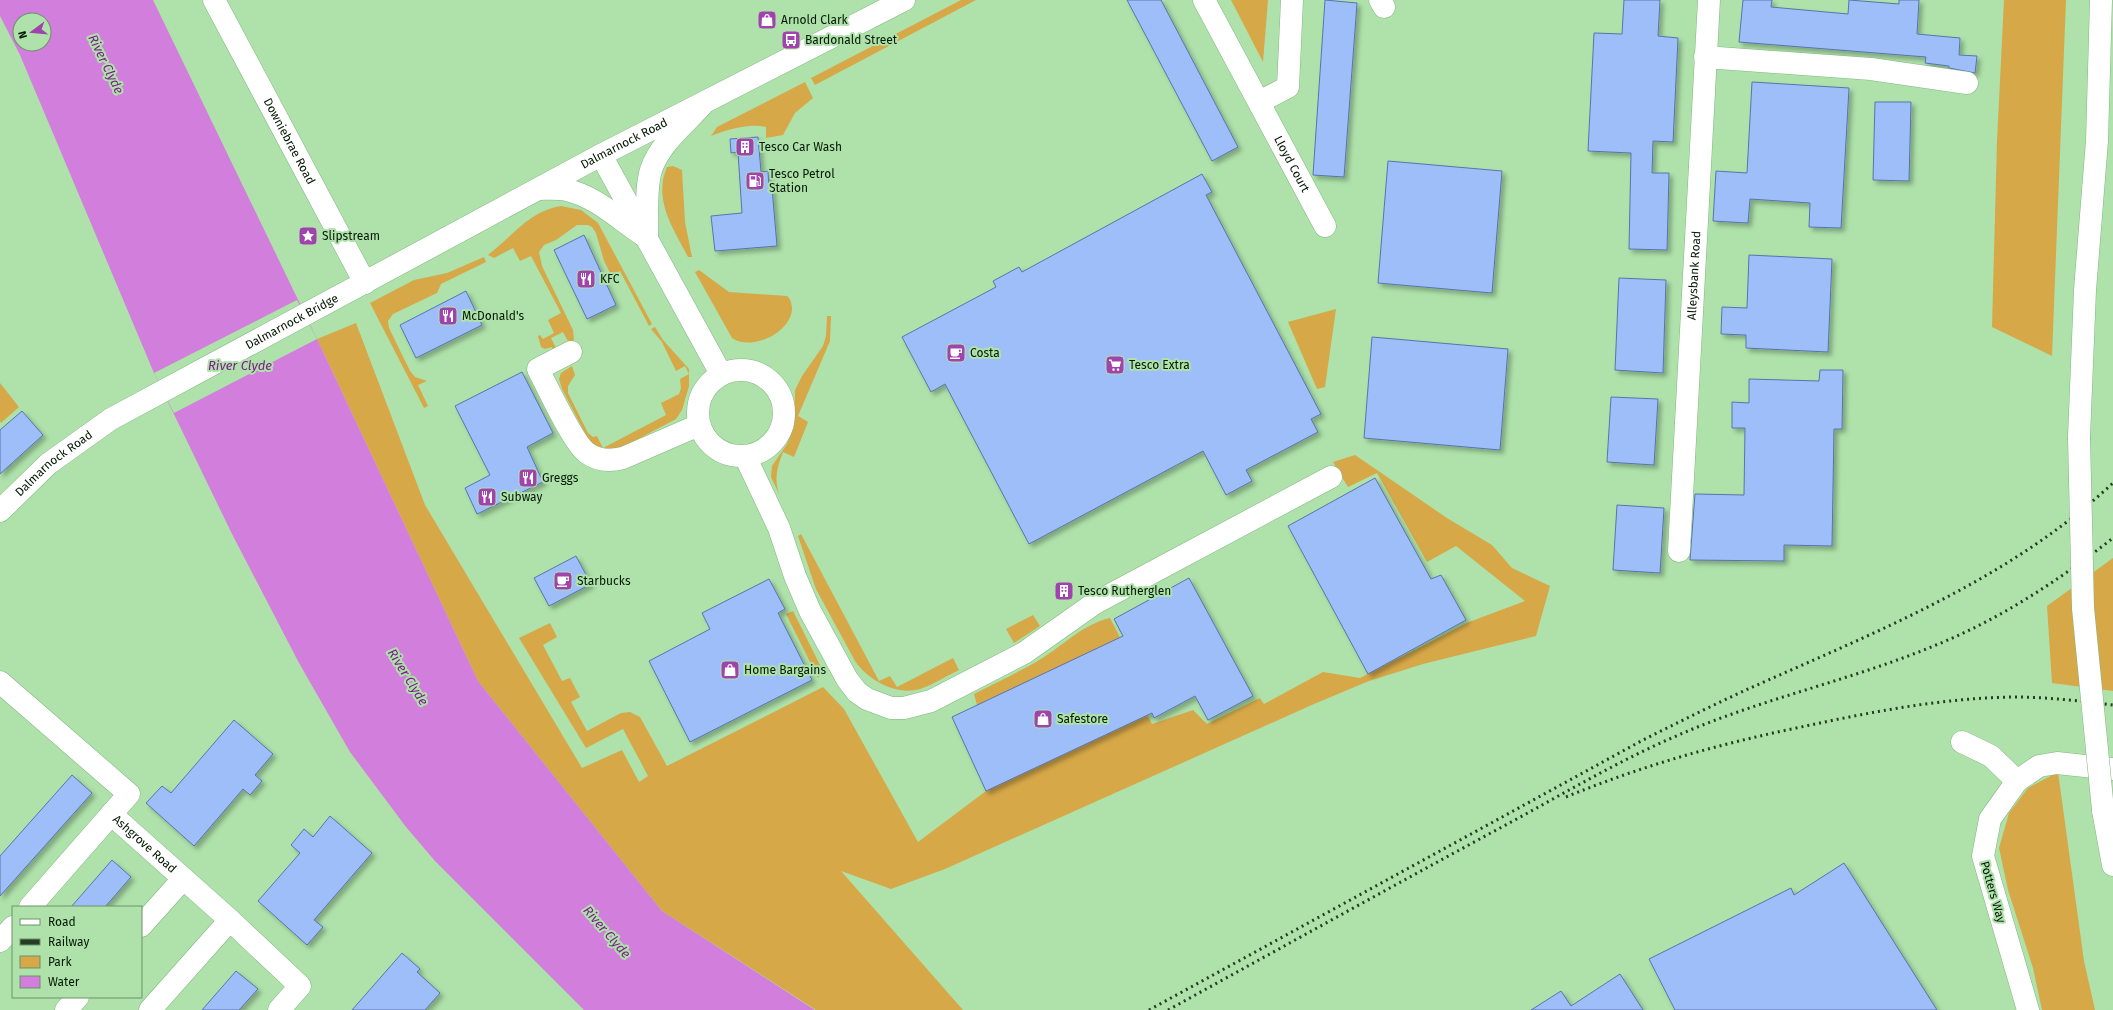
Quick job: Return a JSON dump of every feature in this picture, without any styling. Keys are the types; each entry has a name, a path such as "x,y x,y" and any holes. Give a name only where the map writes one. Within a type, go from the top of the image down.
{"main road":[{"name":"Downiebrae Road","path":"214,0 365,283"},
{"name":"Dalmarnock Road","path":"346,292 539,189 601,154 904,0"},
{"name":"Lloyd Court","path":"1204,0 1325,226"},
{"path":"1259,102 1288,87 1292,0"},
{"name":"Alleysbank Road","path":"1679,551 1709,0"},
{"path":"2101,0 2097,141 2085,290 2079,437 2083,608 2103,810 2113,865"},
{"path":"1706,57 1871,69 1967,82"},
{"path":"647,238 648,188 655,162 664,146 706,101"},
{"path":"601,154 721,374"},
{"path":"539,189 567,190 578,194 604,209 647,238"},
{"name":"Dalmarnock Bridge","path":"111,419 346,292"},
{"path":"571,352 538,369 578,444 589,455 610,460 623,458 700,425"},
{"path":"739,369 757,372 772,382 780,392 784,416 782,428 768,447 757,453 745,456 730,455 717,449 706,438 700,425 698,410 701,395 709,383 721,374 739,369"},
{"name":"Dalmarnock Road","path":"0,511 48,464 111,419"},
{"path":"745,456 779,528 795,576 810,611 847,679 857,692 867,699 884,706 904,708 931,701 1024,653 1095,603 1331,477"},
{"name":"Ashgrove Road","path":"0,682 129,794 111,814 230,920 300,986 279,1010"},
{"path":"1962,742 1990,756 2017,780 2039,766 2057,763 2113,769"},
{"name":"Potters Way","path":"2017,780 1990,819 1983,856 2028,1010"},
{"path":"31,906 111,814"},
{"path":"142,925 183,879"},
{"path":"150,1010 230,920"},
{"path":"0,941 12,927"},
{"path":"66,1010 77,998"}],"green space":[{"path":"961,0 976,0 815,85 811,78"},
{"path":"1231,0 1268,0 1263,62"},
{"path":"2004,0 2066,0 2052,356 1992,327 1997,141"},
{"path":"805,82 813,98 795,113 783,135 766,138 766,127 752,126 731,129 711,136 717,127"},
{"path":"673,166 682,170 685,222 692,257 688,257 676,235 667,214 664,202 662,191 663,179 667,167"},
{"path":"561,206 581,210 598,223 652,324 649,326 620,271 611,275 604,261 596,233 592,227 588,225 577,225 556,240 544,245 539,252 542,266 573,330 574,340 569,343 563,332 551,338 557,350 554,352 552,347 545,349 541,347 538,336 540,335 543,339 554,333 548,320 561,313 531,256 520,261 513,248 494,258 488,255 530,219 539,213"},
{"path":"484,257 486,262 441,284 437,293 393,314 388,321 389,328 410,371 415,377 427,381 418,385 428,406 424,408 370,303 414,280 447,273"},
{"path":"699,270 729,292 787,296 792,307 786,324 770,337 760,341 750,343 740,342 732,338 695,272"},
{"path":"1336,309 1325,387 1317,389 1288,322"},
{"path":"827,316 831,316 830,341 798,416 808,422 794,457 783,452 781,458 776,478 779,494 771,477 772,466 787,444 794,427 795,390 802,376 823,346 826,336"},
{"path":"356,323 425,505 582,768 622,750 639,782 648,776 623,729 586,748 519,638 550,623 557,637 543,645 562,681 570,678 580,697 571,702 587,731 621,713 630,712 640,717 667,766 823,687 844,709 918,842 986,791 1134,721 1100,648 977,705 974,694 1036,662 1083,629 1101,621 1110,618 1127,651 1117,657 1152,724 1193,710 1207,724 1260,698 1264,704 1323,672 1360,678 1469,622 1525,601 1456,546 1427,562 1377,473 1348,487 1333,462 1355,455 1447,518 1492,545 1512,568 1550,586 1536,636 1423,664 1369,681 1314,704 945,869 891,889 841,871 963,1010 816,1010 662,911 478,681 317,339"},
{"path":"655,327 663,340 689,369 689,374 685,366 676,371 662,342 651,329"},
{"path":"572,366 575,375 568,386 568,393 588,433 593,437 597,436 603,448 666,415 661,403 679,394 681,388 680,379 689,374 689,386 682,410 676,419 621,448 609,450 594,446 587,437 562,389 559,379 561,373"},
{"path":"0,383 19,407 1,423 0,421"},
{"path":"801,534 879,681 890,676 897,687 953,658 959,670 935,683 911,691 883,685 867,674 855,661 816,589 798,536"},
{"path":"2113,558 2113,691 2052,683 2047,606"},
{"path":"793,611 821,667 821,674 818,678 786,614"},
{"path":"1033,615 1040,626 1014,643 1006,629"},
{"path":"2058,772 2084,961 2095,1010 2042,1010 2033,968 2008,890 1999,848 2009,813 2028,788"}],"water":[{"name":"River Clyde","path":"0,0 153,0 317,339 478,681 662,911 815,1010 584,1010 435,861 406,827 350,752 299,663 232,534 154,373 18,52 52,52 52,12 12,12 12,39 0,16"}],"pier":[{"path":"297,300 317,339 174,413 154,373"}],"building":[{"path":"1127,0 1161,0 1238,147 1212,161"},
{"path":"1325,0 1357,3 1344,177 1313,175"},
{"path":"1624,0 1660,0 1658,36 1678,38 1673,142 1653,141 1652,173 1669,173 1667,250 1629,249 1631,153 1588,151 1594,33 1622,34"},
{"path":"1743,0 1772,0 1771,7 1848,14 1849,0 1899,4 1899,0 1919,0 1917,34 1960,38 1959,55 1977,56 1975,73 1949,68 1949,66 1925,63 1926,57 1739,42"},
{"path":"1752,82 1849,88 1841,228 1809,227 1810,203 1750,199 1748,223 1713,221 1716,171 1747,173"},
{"path":"1875,102 1911,102 1909,181 1873,180"},
{"path":"758,137 761,172 768,171 769,188 772,188 777,246 715,251 711,216 742,213 738,152 731,153 730,139"},
{"path":"1388,161 1502,171 1492,293 1378,283"},
{"name":"Tesco Extra","path":"1202,174 1212,192 1206,195 1321,414 1311,419 1318,432 1246,470 1252,481 1226,495 1203,451 1029,544 945,384 931,392 902,337 996,287 993,281 1019,267 1022,272"},
{"name":"KFC","path":"584,235 616,305 587,319 554,250"},
{"path":"1749,255 1832,259 1828,352 1746,348 1746,335 1721,334 1722,307 1747,308"},
{"path":"1619,278 1666,280 1663,373 1615,370"},
{"name":"McDonald's","path":"466,291 482,325 416,358 400,325"},
{"path":"1372,337 1508,349 1500,450 1364,438"},
{"path":"1820,370 1843,370 1842,429 1834,429 1832,546 1784,545 1784,561 1690,560 1695,494 1744,495 1745,428 1732,428 1732,402 1749,403 1749,379 1819,381"},
{"path":"522,372 553,433 527,447 543,482 477,514 465,488 490,475 455,406"},
{"path":"1611,397 1658,399 1654,465 1607,462"},
{"path":"22,411 43,435 0,474 0,430"},
{"path":"1375,478 1431,579 1441,575 1466,620 1368,674 1288,526"},
{"path":"1617,505 1664,508 1660,573 1613,570"},
{"name":"Starbucks","path":"576,556 591,584 549,606 534,578"},
{"path":"1189,578 1253,696 1208,720 1195,696 1154,718 1152,713 986,791 952,717 1123,636 1114,619"},
{"name":"Home Bargains","path":"769,579 785,609 778,613 812,680 690,742 649,661 710,629 702,613"},
{"path":"234,720 273,754 255,775 262,781 250,795 243,789 194,846 146,803 162,786 171,793"},
{"path":"72,775 92,793 0,896 0,856"},
{"path":"330,816 372,853 314,920 323,927 307,945 258,901 300,853 291,845 304,829 313,837"},
{"path":"112,860 131,877 106,906 72,906"},
{"path":"1844,863 1937,1010 1675,1010 1649,959 1791,888 1794,895"},
{"path":"402,953 420,969 417,972 440,993 425,1010 352,1010"},
{"path":"236,971 258,989 239,1010 202,1010"},
{"path":"1620,974 1643,1010 1531,1010 1561,991 1571,1006"}],"railway":[{"path":"1149,1010 1643,740 1728,698 1898,622 1944,599 1989,574 2032,547 2074,517 2113,483"},
{"path":"1168,1010 1586,781 1652,747 1706,724 1904,658 1960,635 2028,598 2050,584 2113,538"},
{"path":"1566,797 1653,765 1711,748 1827,721 1880,711 1960,700 2013,697 2051,698 2113,705"}],"place":[{"name":"Arnold Clark","path":"767,20"},
{"name":"Bardonald Street","path":"791,40"},
{"name":"Tesco Car Wash","path":"745,147"},
{"name":"Tesco Petrol Station","path":"755,181"},
{"name":"Slipstream","path":"308,236"},
{"name":"KFC","path":"586,279"},
{"name":"McDonald's","path":"448,316"},
{"name":"Costa","path":"956,353"},
{"name":"Tesco Extra","path":"1115,365"},
{"name":"Greggs","path":"528,478"},
{"name":"Subway","path":"487,497"},
{"name":"Starbucks","path":"563,581"},
{"name":"Tesco Rutherglen","path":"1064,591"},
{"name":"Home Bargains","path":"730,670"},
{"name":"Safestore","path":"1043,719"}]}
